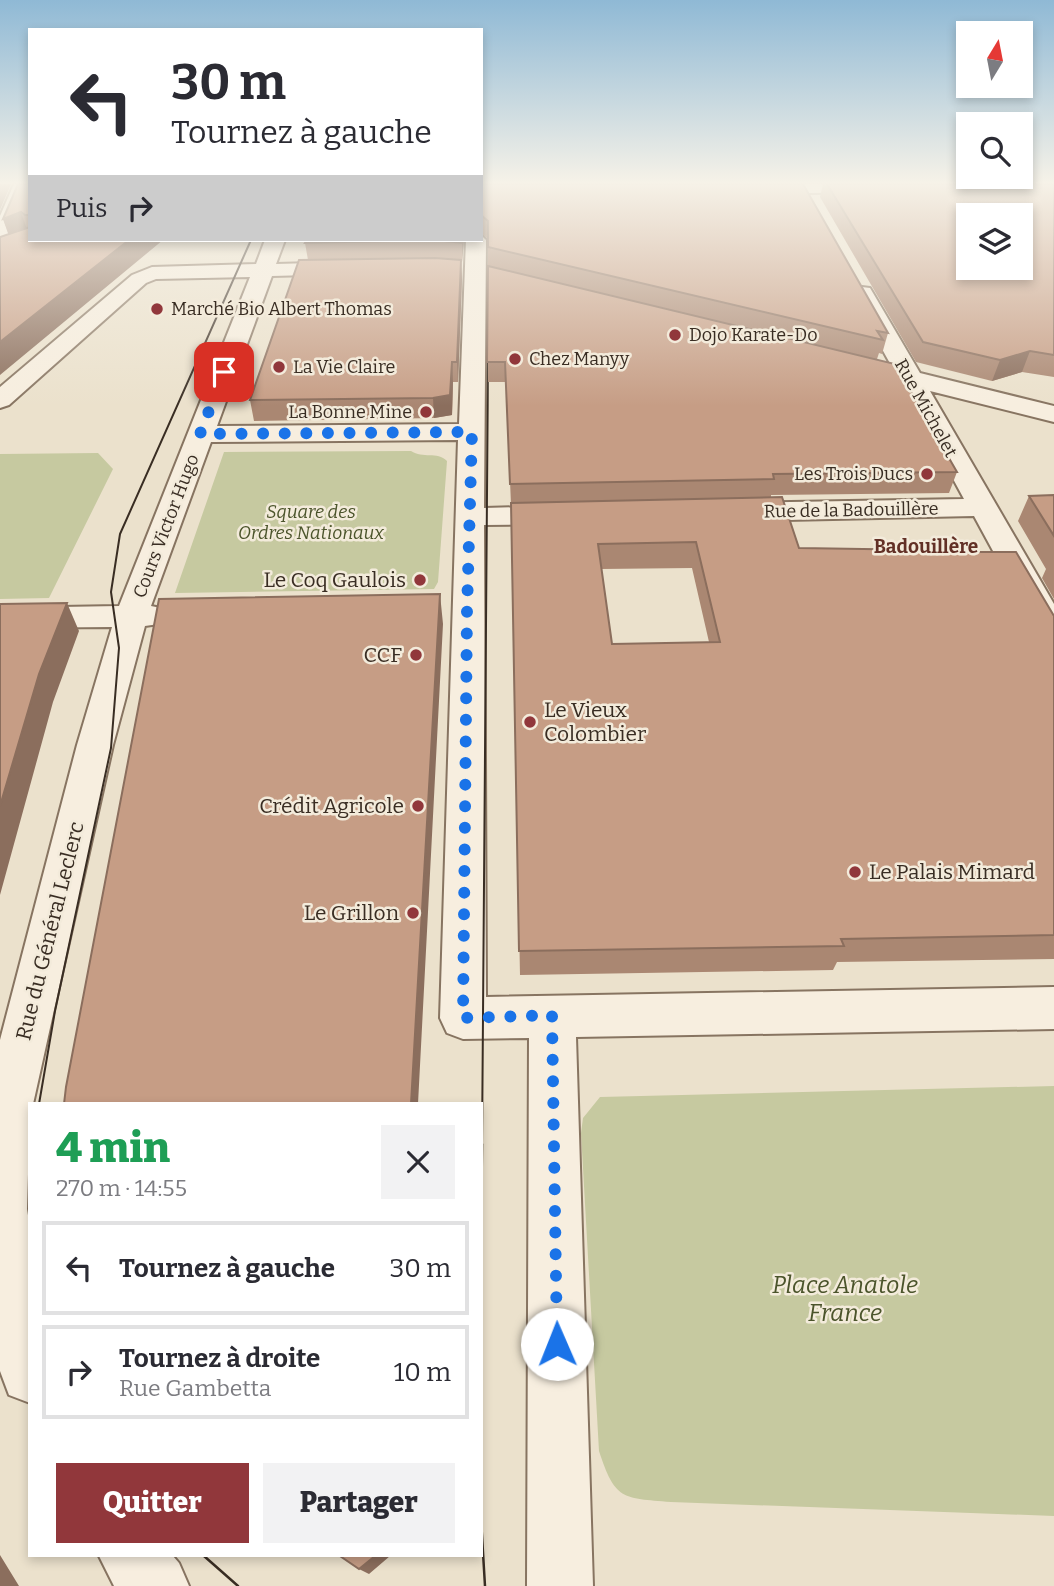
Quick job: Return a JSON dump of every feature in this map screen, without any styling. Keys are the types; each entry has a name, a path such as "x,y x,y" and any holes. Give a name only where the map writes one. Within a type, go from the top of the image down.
{"street":[{"name":"Cours Victor Hugo","path":"131,617 268,258"},
{"path":"477,258 469,517 452,611 463,1018 1054,1008"},
{"path":"0,400 139,279 152,273 373,268"},
{"name":"Rue Michelet","path":"852,274 981,507 1054,632"},
{"path":"828,359 1054,414"},
{"path":"200,434 472,432"},
{"name":"Rue de la Badouillère","path":"713,512 981,507"},
{"path":"469,517 590,515"},
{"path":"0,618 179,616"},
{"name":"Rue du Général Leclerc","path":"28,1368 14,1322 1,1209 9,1100 95,745 131,617"},
{"path":"552,1015 560,1586"},
{"path":"132,1557 156,1586"}],"green space":[{"name":"Square des Ordres Nationaux","path":"411,451 420,455 439,456 447,461 438,582 434,589 175,593 224,452"},
{"path":"98,453 113,469 49,598 0,599 0,454"},
{"name":"Place Anatole France","path":"1054,1086 1054,1516 671,1502 631,1497 616,1488 599,1451 581,1133 583,1118 600,1097"}],"building":[{"path":"0,258 106,258 0,342"},
{"path":"535,258 845,258 888,333 877,331 883,340"},
{"path":"872,258 956,258 956,280 1033,280 1033,258 1054,258 1054,355 1030,351 1000,360 923,342"},
{"path":"299,260 461,260 457,362 452,362 450,395 433,398 250,400"},
{"path":"488,266 895,364 957,472 773,474 774,479 510,484 505,362 487,362"},
{"path":"1054,495 1054,536 1029,496"},
{"path":"782,497 799,548 927,550 926,546 963,546 968,552 1016,552 1054,616 1054,935 841,939 844,946 519,951 511,503","holes":["696,542 720,642 612,644 598,544"]},
{"path":"440,594 411,1102 64,1102 159,599"},
{"path":"67,603 39,674 0,806 0,604"},
{"path":"341,1557 374,1557 359,1569"}],"tram line":[{"path":"39,1102 55,1011 111,748 119,648 111,592 120,534 243,258"},
{"path":"482,1102 488,363"},
{"path":"483,1552 485,1586"},
{"path":"205,1557 238,1586"}],"place":[{"name":"Marché Bio Albert Thomas","path":"157,309"},
{"name":"Dojo Karate-Do","path":"675,335"},
{"name":"Chez Manyy","path":"515,359"},
{"name":"La Vie Claire","path":"279,367"},
{"name":"La Bonne Mine","path":"426,412"},
{"name":"Les Trois Ducs","path":"927,474"},
{"name":"Le Coq Gaulois","path":"420,580"},
{"name":"CCF","path":"416,655"},
{"name":"Le Vieux Colombier","path":"530,722"},
{"name":"Crédit Agricole","path":"418,806"},
{"name":"Le Palais Mimard","path":"855,872"},
{"name":"Le Grillon","path":"413,913"}],"district":[{"name":"Badouillère","path":"926,546"}],"route":[{"path":"224,372 200,434 472,432 467,611 463,1018 552,1015 557,1344"}]}
